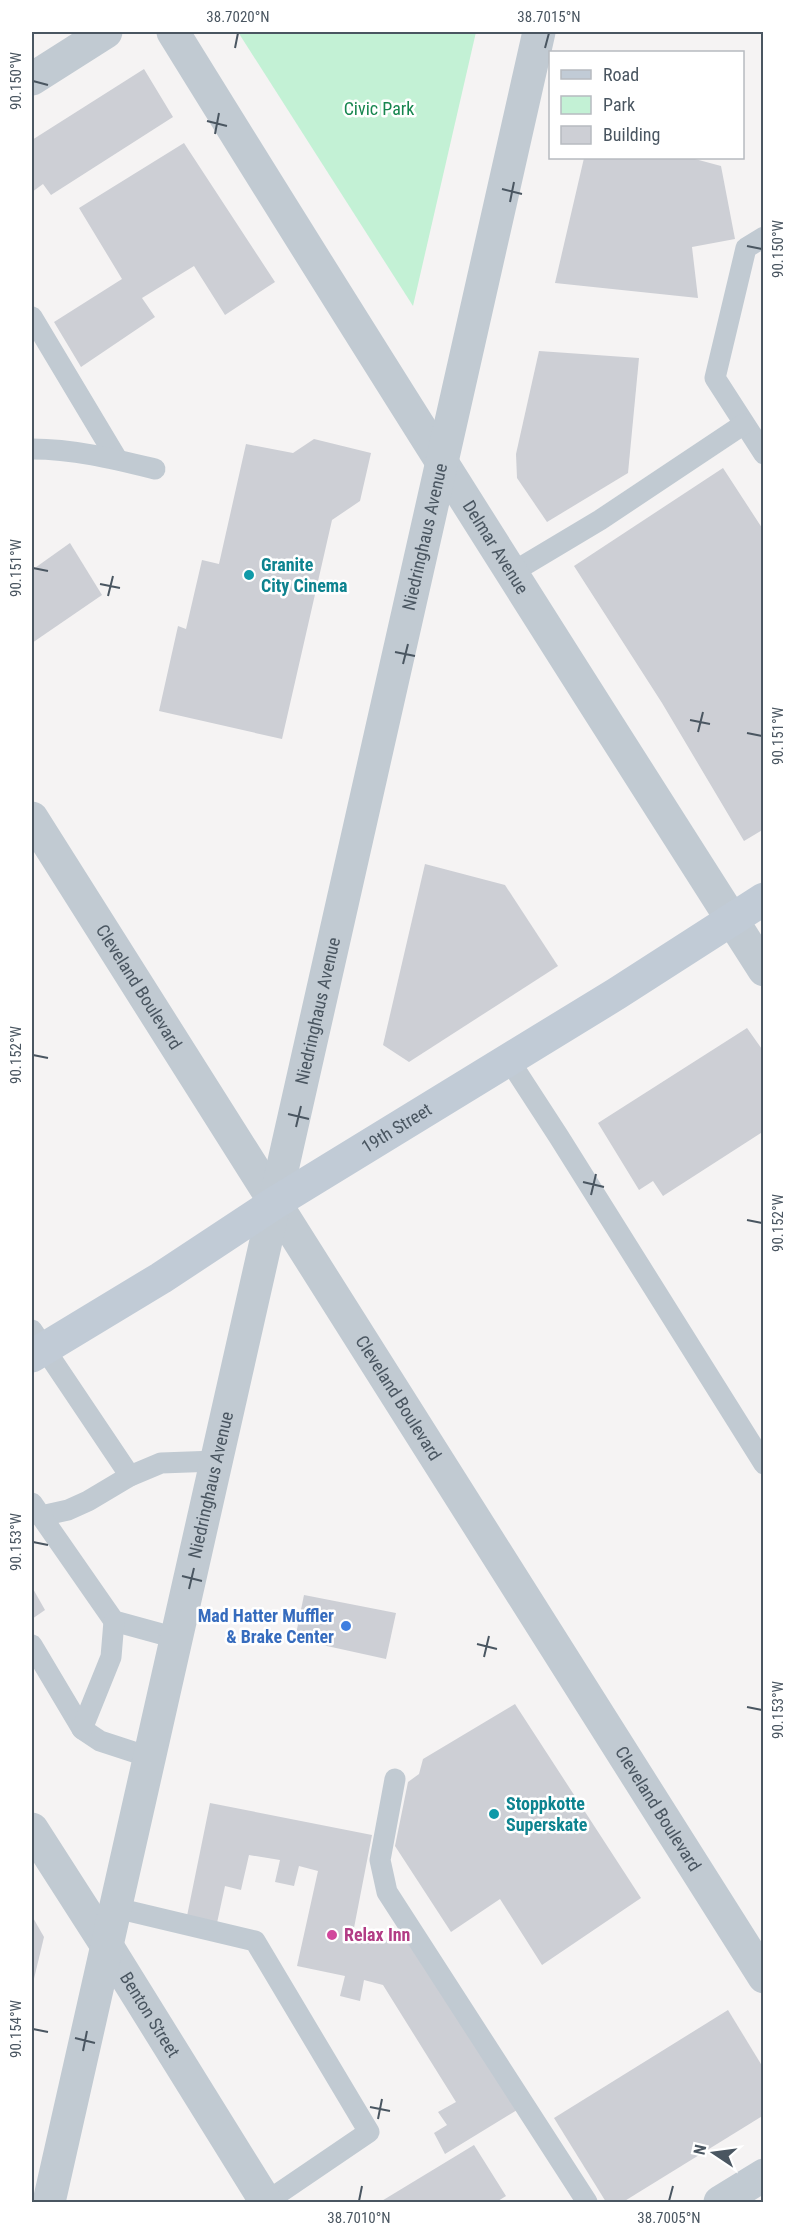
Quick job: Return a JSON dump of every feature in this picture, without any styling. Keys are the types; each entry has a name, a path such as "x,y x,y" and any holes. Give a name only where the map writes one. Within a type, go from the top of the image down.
{"main road":[{"name":"19th Street","path":"36,1345 161,1278 273,1203 616,994 764,899"}],"street":[{"path":"32,79 106,32"},
{"name":"Delmar Avenue","path":"173,32 348,315 764,970"},
{"name":"Niedringhaus Avenue","path":"49,2202 539,32"},
{"name":"Cleveland Boulevard","path":"32,818 143,998 217,1110 273,1203 764,1977"},
{"name":"Benton Street","path":"32,1829 266,2202"},
{"path":"720,2202 764,2175"}],"lane":[{"path":"764,237 746,248 715,378 764,454"},
{"path":"32,317 117,459"},
{"path":"513,572 600,520 744,424"},
{"path":"32,448 57,449 117,459 155,469"},
{"path":"508,1060 559,1137 764,1464"},
{"path":"36,1345 130,1476"},
{"path":"36,1509 69,1510 130,1476 161,1463 216,1461"},
{"path":"36,1509 114,1621 111,1657 82,1730"},
{"path":"114,1621 176,1638"},
{"path":"32,1645 82,1730 99,1741 149,1757"},
{"path":"395,1779 380,1860 387,1892 587,2202"},
{"path":"116,1908 255,1941 369,2132 266,2202"}],"green space":[{"name":"Civic Park","path":"238,32 476,32 413,306"}],"building":[{"path":"144,69 173,117 51,195 43,184 32,192 32,140"},
{"path":"184,143 275,282 225,315 194,266 142,298 155,317 81,367 54,322 122,279 79,208"},
{"path":"584,159 695,159 721,166 735,239 692,247 698,298 555,283"},
{"path":"539,351 639,358 628,473 547,522 517,478 516,454"},
{"path":"314,439 371,453 360,501 332,520 282,739 159,711 178,626 186,629 202,560 219,564 246,444 293,453"},
{"path":"723,468 764,531 764,829 744,841 662,703 574,566"},
{"path":"70,543 102,595 32,643 32,570"},
{"path":"425,864 505,885 558,966 409,1062 383,1045"},
{"path":"747,1028 764,1052 764,1131 663,1196 653,1181 639,1190 598,1123"},
{"path":"32,1587 45,1610 32,1619"},
{"path":"304,1595 396,1613 386,1659 295,1639"},
{"name":"Stoppkotte Superskate","path":"515,1704 641,1898 542,1965 500,1899 451,1932 395,1846 408,1782 419,1774 423,1759"},
{"path":"210,1803 372,1835 353,1933 394,1942 407,1936 517,2110 445,2154 434,2133 447,2125 438,2112 456,2102 383,1985 364,1980 360,2001 340,1996 345,1976 297,1966 318,1871 299,1866 294,1886 275,1882 280,1860 249,1855 241,1890 225,1886 217,1923 187,1916"},
{"path":"32,1916 44,1937 32,1987"},
{"path":"728,2010 764,2069 764,2115 623,2202 606,2202 554,2118"},
{"path":"474,2145 506,2196 499,2202 380,2202"}],"place":[{"name":"Granite City Cinema","path":"249,575"},
{"name":"Mad Hatter Muffler & Brake Center","path":"346,1626"},
{"name":"Stoppkotte Superskate","path":"494,1814"},
{"name":"Relax Inn","path":"332,1935"}]}
